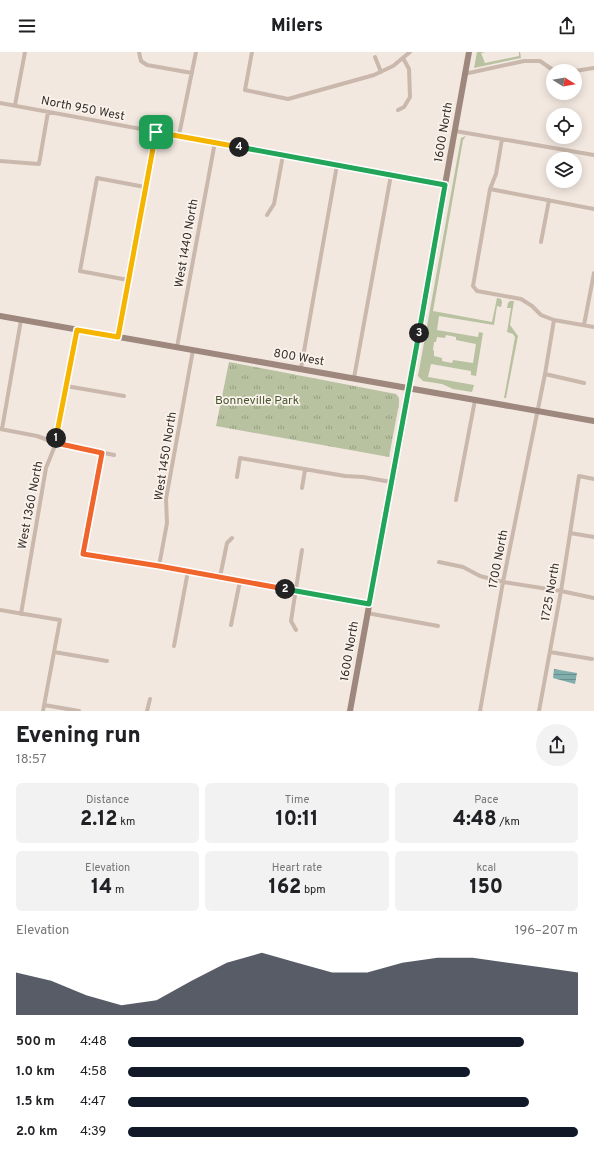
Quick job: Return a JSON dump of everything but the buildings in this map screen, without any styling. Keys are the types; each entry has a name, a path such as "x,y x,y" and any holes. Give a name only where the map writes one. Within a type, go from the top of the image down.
{"main road":[{"name":"1600 North","path":"350,711 469,52"},
{"name":"800 West","path":"0,316 594,421"}],"street":[{"path":"15,105 24,52"},
{"path":"139,52 141,62 147,65 192,73"},
{"path":"179,135 196,52"},
{"path":"252,52 245,90 288,98 374,75 393,66 410,52"},
{"path":"375,57 381,72"},
{"path":"398,110 404,107 410,97 409,69 403,58"},
{"path":"464,74 524,62 540,61 546,65"},
{"path":"582,70 594,68"},
{"name":"North 950 West","path":"0,103 445,185"},
{"path":"0,160 38,164 48,112"},
{"path":"455,131 594,155"},
{"path":"118,337 156,132"},
{"path":"502,139 496,174 490,189 473,286 477,291 521,299 541,314 554,320 594,327"},
{"name":"West 1440 North","path":"177,347 215,142"},
{"path":"267,215 274,204 283,155"},
{"path":"301,368 337,165"},
{"path":"354,378 391,175"},
{"path":"128,280 80,271 97,178 145,187"},
{"path":"490,189 594,209"},
{"path":"542,242 549,200"},
{"path":"584,325 594,272"},
{"path":"21,320 1,429 37,436 56,443 114,455"},
{"name":"1700 North","path":"480,711 503,582 545,374 554,320"},
{"name":"West 1360 North","path":"21,614 46,468 56,443 77,330"},
{"name":"West 1450 North","path":"159,566 167,523 166,499 193,350"},
{"path":"545,374 584,383"},
{"path":"66,386 124,396"},
{"path":"456,500 474,400"},
{"path":"102,453 83,554 188,571 369,604"},
{"path":"237,477 240,458 305,470 391,482"},
{"path":"302,488 305,470"},
{"name":"1725 North","path":"539,711 579,476 594,479"},
{"path":"570,533 594,538"},
{"path":"220,577 227,543 232,538"},
{"path":"296,630 291,621 302,550"},
{"path":"439,562 463,567 480,576 503,582 594,598"},
{"path":"174,646 188,571"},
{"path":"232,625 240,581"},
{"path":"0,610 60,620 43,711"},
{"path":"367,613 438,626"},
{"path":"54,652 107,661"},
{"path":"550,652 592,659"},
{"path":"147,711 150,699"},
{"path":"44,704 79,711"}],"green space":[{"path":"477,52 486,52 481,53 485,63 519,56 519,52 521,58 474,68"},
{"path":"466,136 463,140 433,311 492,322 497,298 501,299 502,302 501,307 497,306 494,325 439,316 437,330 478,337 479,332 483,333 476,376 471,375 471,371 431,364 428,377 474,385 472,392 453,389 442,384 423,381 418,376 461,138","holes":["446,335 456,337 456,340 476,344 473,363 453,360 452,363 442,361 442,358 434,356 434,342 436,342 437,337 445,338"]},
{"path":"510,301 514,301 510,325 518,336 506,398 504,398 515,337 513,334 507,332 511,308 507,308"},
{"name":"Bonneville Park","path":"229,362 396,394 399,398 399,404 389,457 216,426"}],"water":[{"path":"554,669 577,673 575,684 553,678"}],"route":[{"path":"156,132 445,185 369,604 159,566 83,554 102,453 56,443 77,330 118,337 156,132"}]}
